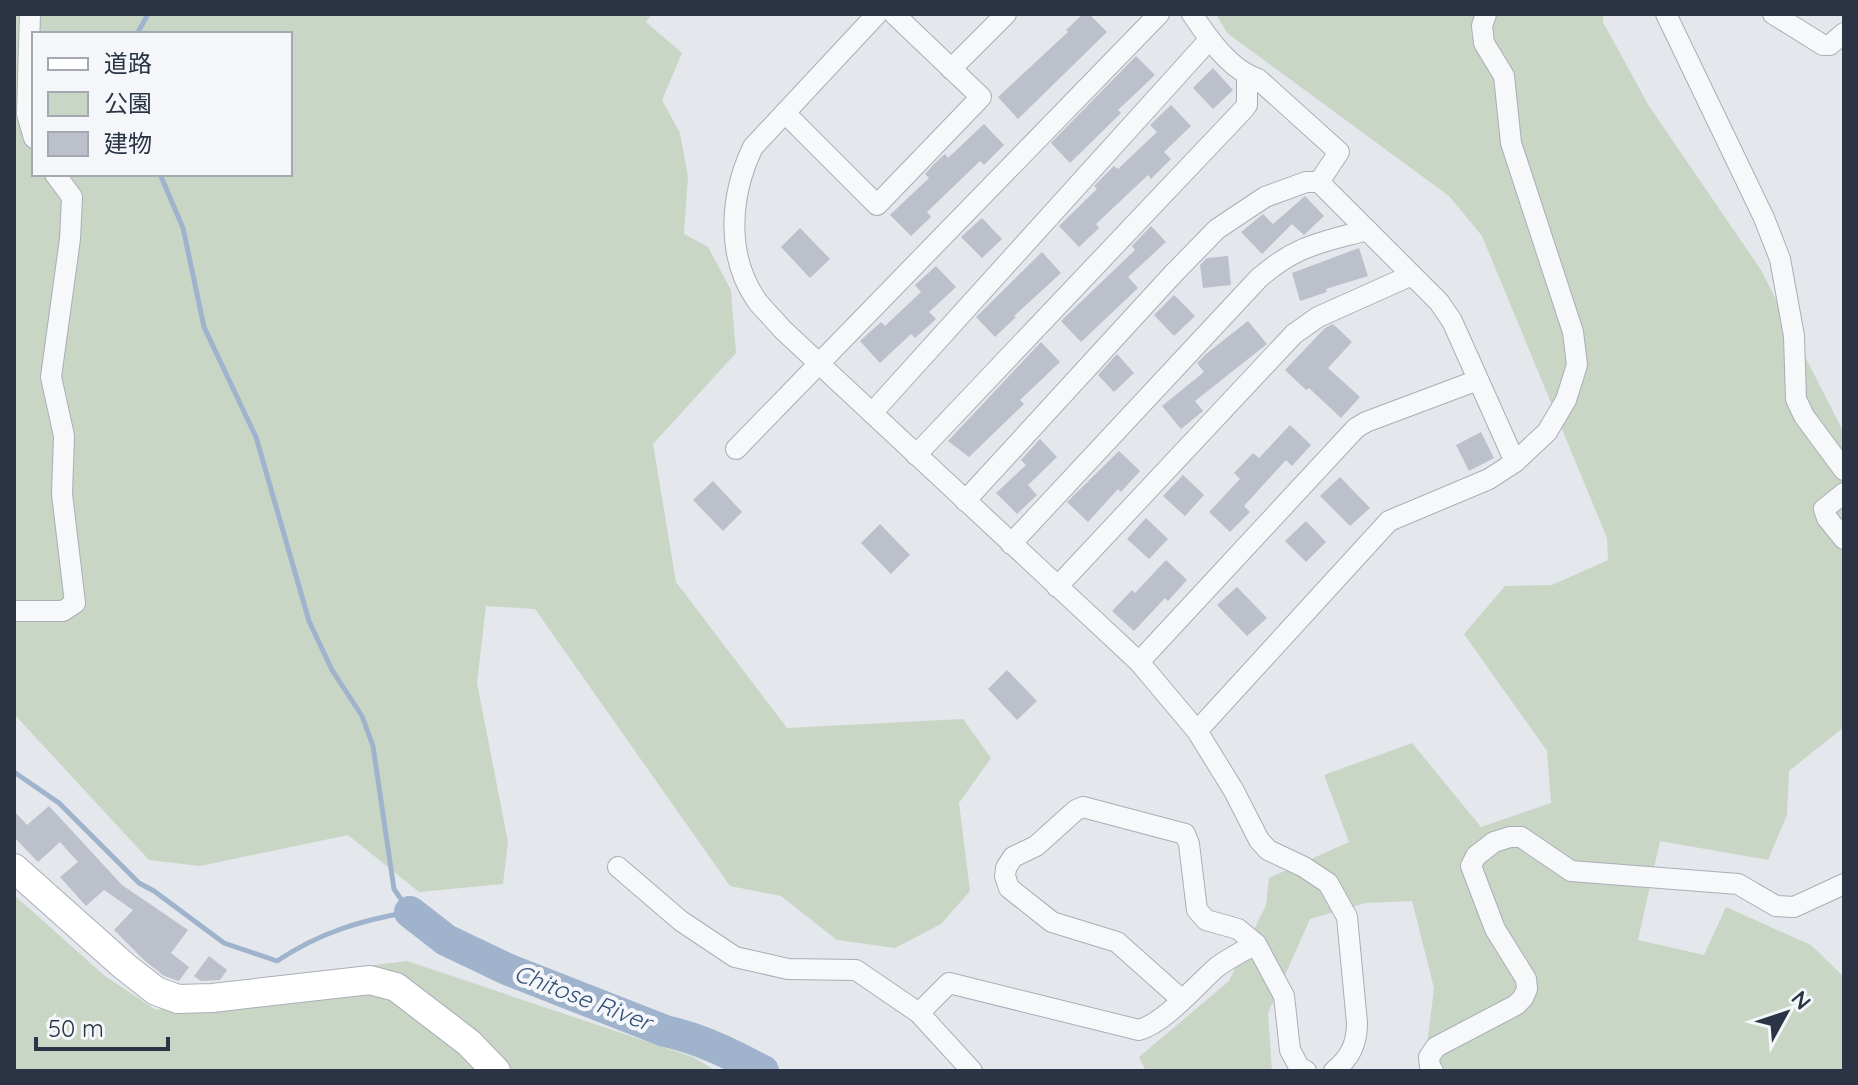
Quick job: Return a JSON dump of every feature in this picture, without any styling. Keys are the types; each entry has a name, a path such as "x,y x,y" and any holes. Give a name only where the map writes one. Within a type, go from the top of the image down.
{"main road":[{"path":"14,868 156,991 178,999 212,998 370,980 396,987 469,1043 496,1071"}],"street":[{"path":"30,14 27,114 32,131"},
{"path":"877,14 753,147 741,172 736,195 734,230 741,269 757,300 818,363 1139,662 1197,731 1234,791 1259,840 1268,850 1304,867 1328,883 1347,917 1357,1040 1350,1054 1334,1071"},
{"path":"785,113 877,205 981,97 894,14"},
{"path":"951,69 1006,14"},
{"path":"736,449 1159,14"},
{"path":"1192,14 1209,40 1247,75 1258,79 1339,152 1319,182"},
{"path":"1197,731 1389,521 1489,479 1515,462 1547,432 1566,400 1577,365 1573,332 1511,143 1504,76 1484,43 1482,26 1486,14"},
{"path":"1666,14 1764,218 1780,259 1794,336 1796,399 1804,416 1844,470"},
{"path":"1773,14 1823,45 1830,45 1844,33"},
{"path":"872,413 1209,40"},
{"path":"916,455 1243,110 1247,105 1247,75"},
{"path":"14,611 63,611 75,603 62,494 64,436 51,377 70,239 72,197 56,176"},
{"path":"965,501 1217,229 1265,197 1306,182 1319,182 1439,302 1452,321 1515,462"},
{"path":"1011,544 1259,278 1290,254 1367,230"},
{"path":"1057,587 1294,334 1318,317 1412,275"},
{"path":"1139,662 1356,428 1478,380"},
{"path":"1844,493 1824,509 1827,518 1844,539"},
{"path":"1181,999 1117,942 1052,922 1015,894 1005,876 1013,857 1036,846 1083,807 1185,834 1197,910 1206,920 1238,929 1256,944 1284,996 1290,1050 1299,1067 1306,1071"},
{"path":"1433,1071 1429,1057 1436,1047 1516,1005 1527,989 1526,979 1495,929 1471,866 1476,856 1494,842 1521,837 1571,871 1738,884 1776,906 1794,907 1844,884"},
{"path":"618,867 681,921 735,957 788,969 856,970 919,1013 972,1071"},
{"path":"919,1013 949,983 1139,1030 1159,1021 1221,964 1256,944"}],"green space":[{"path":"14,14 652,14 646,22 682,53 662,100 680,133 688,177 684,234 708,247 731,290 736,353 653,444 676,582 787,728 963,719 991,758 959,803 970,891 941,924 895,948 837,940 781,896 730,886 535,609 486,606 477,683 508,842 503,884 419,892 348,835 200,866 149,860 14,714"},
{"path":"1216,14 1603,14 1603,22 1649,106 1761,270 1844,433 1844,727 1789,771 1787,815 1768,860 1660,841 1638,940 1704,955 1726,907 1811,945 1844,977 1844,1071 1424,1071 1434,988 1412,901 1366,903 1310,919 1268,1013 1272,1071 1146,1071 1139,1057 1229,981 1266,905 1269,878 1349,842 1324,775 1412,743 1481,827 1551,803 1547,751 1464,634 1505,586 1552,585 1608,560 1607,538 1482,236 1449,196 1227,33"},
{"path":"14,895 105,976 156,1010 303,974 407,961 693,1057 716,1071 14,1071"}],"building":[{"path":"1083,14 1089,14 1107,32 1018,119 998,97"},
{"path":"1136,56 1155,75 1070,163 1051,143"},
{"path":"1213,68 1233,90 1213,109 1193,88"},
{"path":"1171,105 1191,126 1164,152 1171,159 1151,179 1148,175 1096,224 1099,228 1079,247 1059,226 1097,189 1094,186 1114,166 1118,169 1157,132 1150,125"},
{"path":"984,124 1004,145 984,165 980,161 927,212 931,217 911,236 890,215 929,178 925,174 934,164 945,154 948,158"},
{"path":"1305,196 1324,216 1304,235 1292,224 1262,254 1241,232 1263,214 1273,224"},
{"path":"982,218 1002,239 982,258 961,237"},
{"path":"1151,226 1166,242 1128,277 1138,288 1081,342 1061,321 1135,250 1132,246"},
{"path":"800,228 830,259 810,278 781,247"},
{"path":"1359,248 1368,276 1300,301 1292,273"},
{"path":"1042,252 1061,273 995,337 976,317"},
{"path":"1228,256 1231,285 1203,288 1200,265 1207,258"},
{"path":"936,266 956,287 929,312 936,319 915,338 911,334 880,363 860,341 881,322 885,326 921,292 915,285"},
{"path":"1174,295 1195,316 1174,336 1154,315"},
{"path":"1248,321 1267,344 1195,401 1203,411 1181,429 1162,406 1204,372 1197,363 1206,354"},
{"path":"1333,324 1352,342 1328,368 1360,397 1341,418 1285,370 1325,328"},
{"path":"1041,342 1060,362 1020,400 1024,404 969,457 948,441"},
{"path":"1117,354 1134,373 1114,392 1098,375"},
{"path":"1290,425 1311,445 1292,466 1286,460 1244,506 1250,512 1230,532 1209,512 1240,479 1234,473 1253,453 1259,458"},
{"path":"1481,432 1494,458 1469,471 1456,445"},
{"path":"1040,439 1057,457 1028,485 1037,495 1017,514 996,493 1026,465 1021,460"},
{"path":"1119,451 1140,471 1121,492 1118,489 1088,522 1067,502"},
{"path":"1183,475 1204,495 1185,516 1163,496"},
{"path":"1340,477 1370,508 1350,526 1320,496"},
{"path":"713,481 742,512 723,531 693,500"},
{"path":"1146,518 1168,539 1149,559 1127,539"},
{"path":"1306,521 1326,542 1306,562 1285,541"},
{"path":"880,524 910,555 891,574 861,543"},
{"path":"1166,560 1187,580 1134,631 1112,611 1132,590 1135,593"},
{"path":"1237,587 1267,618 1247,636 1217,605"},
{"path":"1007,670 1037,701 1017,720 988,689"},
{"path":"49,806 122,885 188,930 171,953 189,967 179,981 164,976 114,930 133,910 104,890 86,906 60,877 78,862 60,842 38,862 14,837 14,811 27,825"},
{"path":"209,956 227,970 220,980 201,981 194,976"}],"waterway":[{"path":"138,32 148,14"},
{"path":"14,772 59,803 139,883 224,943 277,961 341,929 410,912 394,889 373,746 362,716 332,670 309,621 256,437 204,327 183,228 161,176"},
{"name":"Chitose River","path":"410,912 446,940 509,970 703,1043 763,1071"}]}
